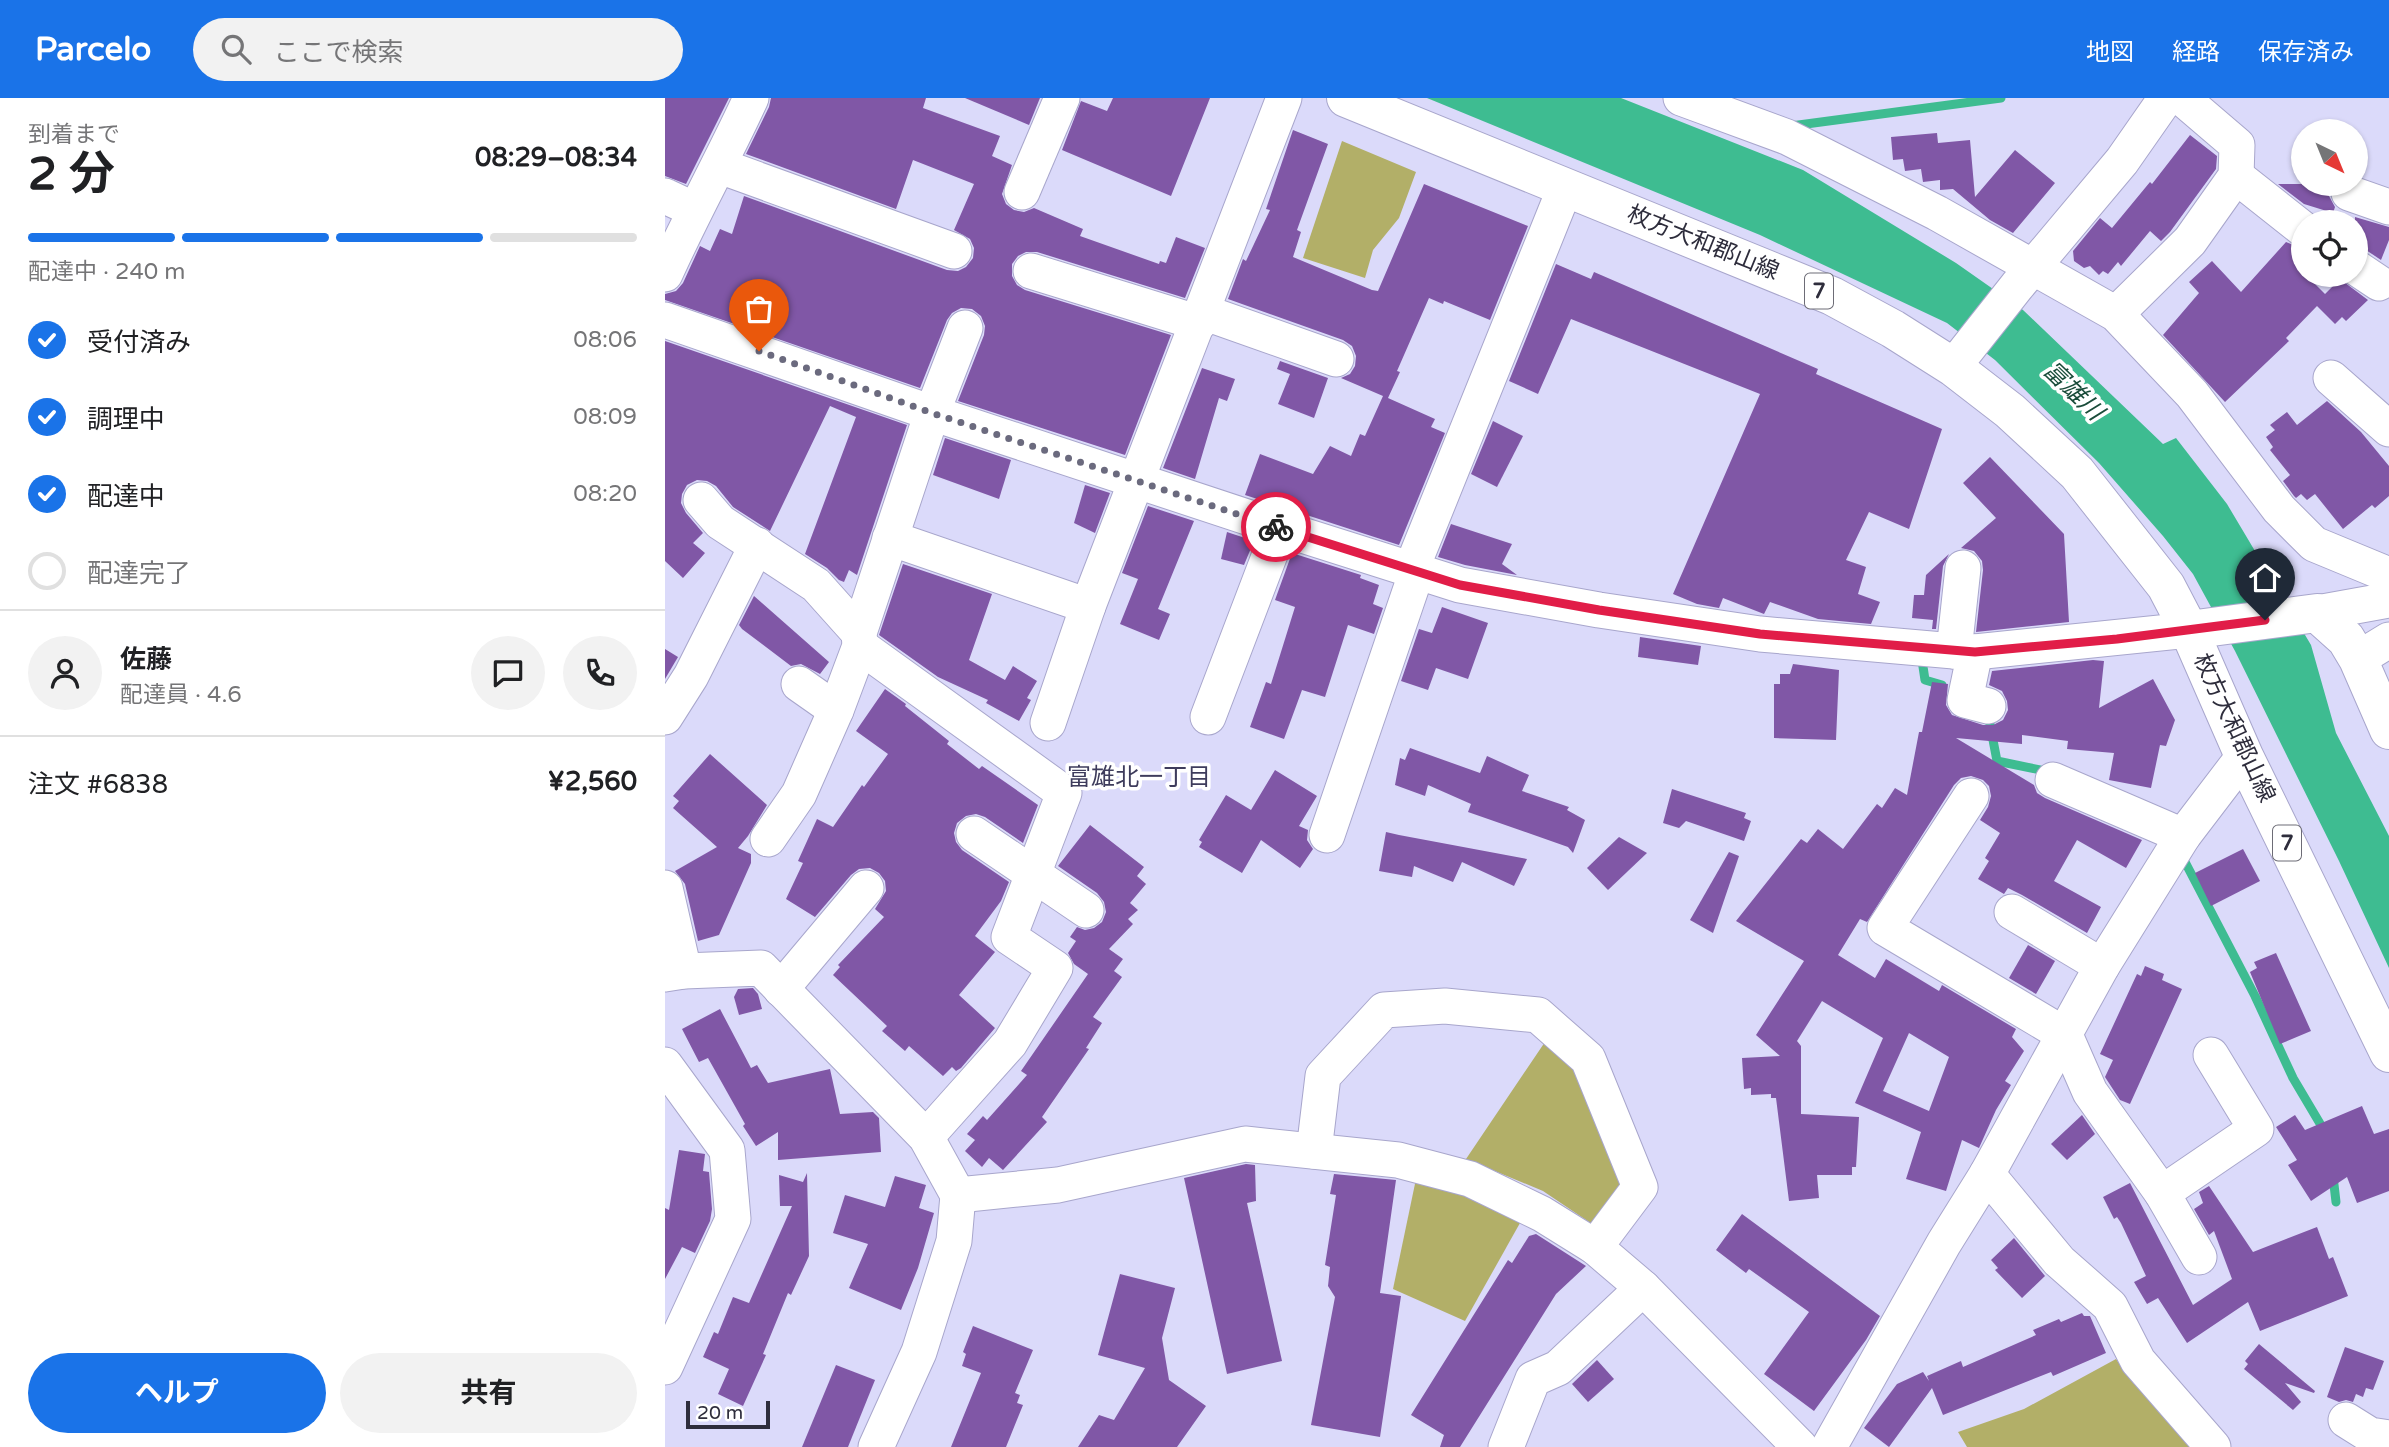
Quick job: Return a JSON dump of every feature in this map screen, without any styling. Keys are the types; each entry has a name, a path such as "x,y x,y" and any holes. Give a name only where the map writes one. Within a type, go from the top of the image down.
{"main road":[{"name":"枚方大和郡山線","path":"1346,98 1832,296 1893,329 1962,355 2010,411 2077,473 2201,628 2244,755 2389,1053"},
{"name":"枚方大和郡山線","path":"2201,628 2317,613"},
{"path":"2317,613 2346,639 2373,650 2389,730"}],"street":[{"path":"665,274 680,203 720,166 751,98"},
{"path":"1022,191 1062,98"},
{"path":"1048,723 1088,606 1284,98"},
{"path":"1681,98 1787,137 1937,213 2025,276 2116,314 2192,394 2279,509 2314,544 2389,575"},
{"path":"1962,355 2122,161 2166,98"},
{"path":"2116,314 2190,241 2236,176 2237,145 2182,98"},
{"path":"720,166 954,251"},
{"path":"2236,176 2291,220"},
{"path":"1327,835 1414,570 1565,188"},
{"path":"2358,196 2389,207"},
{"path":"1031,271 1201,317 1336,359"},
{"path":"665,320 932,413 1460,585 1599,610 1760,634 1965,651 2201,628"},
{"path":"768,839 799,794 836,710 932,413 965,328"},
{"path":"2331,378 2389,429"},
{"path":"701,500 720,522 815,584 860,640 1064,793 1009,937 1055,968 1010,1043 926,1137"},
{"path":"1208,717 1280,528"},
{"path":"891,538 1088,606"},
{"path":"665,717 691,676 757,545"},
{"path":"1963,568 1965,700 1988,706"},
{"path":"2317,613 2389,600"},
{"path":"799,684 836,710"},
{"path":"1829,1447 1944,1243 1987,1174 2102,965 2183,836 2244,755"},
{"path":"2053,779 2183,836"},
{"path":"1971,796 1885,928 2065,1035 2090,1092 2162,1193 2199,1257"},
{"path":"974,834 1086,911"},
{"path":"665,888 674,972 761,968 926,1137 958,1195 954,1241 919,1353 876,1447"},
{"path":"781,989 866,888"},
{"path":"2012,912 2102,965"},
{"path":"1314,1151 1323,1076 1384,1010 1445,1006 1538,1015 1588,1059 1640,1187 1595,1247"},
{"path":"2162,1193 2256,1129 2210,1055"},
{"path":"665,1065 727,1150 733,1219 665,1367"},
{"path":"958,1195 1058,1185 1245,1144 1398,1160 1470,1179 1542,1214 1595,1247 1643,1289 1800,1447"},
{"path":"1987,1174 2059,1261 2110,1306 2138,1361 2213,1446"},
{"path":"1506,1447 1533,1379 1558,1368 1643,1289"},
{"path":"2347,1420 2370,1435 2389,1438"}],"shaded area":[{"path":"1342,141 1416,172 1399,218 1373,250 1365,278 1303,258"},
{"path":"1547,1039 1579,1065 1624,1185 1592,1224 1543,1191 1466,1159"},
{"path":"1416,1179 1471,1197 1520,1223 1465,1321 1393,1289"},
{"path":"2116,1359 2134,1384 2205,1447 1967,1447 1958,1432 2024,1409"}],"water":[{"name":"富雄川","path":"1427,98 1621,98 1803,170 1956,263 2023,310 2163,444 2176,438 2227,504 2311,645 2336,733 2389,836 2389,968 2235,651 2193,574 2099,463 1995,360 1947,323 1760,235"}],"building":[{"path":"665,98 729,98 686,184 665,176"},
{"path":"771,98 926,98 923,108 1000,136 992,156 1012,165 1002,194 1006,204 1014,210 1024,212 1034,208 1083,229 1080,236 1159,264 1160,261 1166,263 1176,237 1205,248 1185,298 1037,252 1026,252 1018,256 1012,264 1012,276 1017,285 1025,290 1171,335 1125,455 958,401 984,335 985,326 981,316 972,309 961,308 947,320 920,388 665,300 665,294 676,291 683,283 700,246 710,251 720,229 732,234 744,196 947,270 958,271 966,267 973,258 974,248 970,239 954,230 974,184 913,160 896,209 746,154"},
{"path":"965,98 1040,98 1029,125"},
{"path":"1113,98 1210,98 1171,196 1062,150 1081,101 1107,111"},
{"path":"1293,130 1328,144 1297,230 1301,232 1293,257 1372,290 1378,291 1424,184 1528,226 1490,320 1444,301 1443,304 1429,298 1397,371 1400,372 1388,398 1435,419 1431,427 1445,433 1399,545 1245,495 1260,454 1313,474 1330,446 1351,456 1360,434 1365,436 1383,396 1341,378 1350,374 1355,366 1356,356 1352,346 1343,340 1228,299 1243,259 1246,261 1270,210 1266,209"},
{"path":"1937,133 1938,143 1970,140 1975,197 2015,150 2055,183 2013,233 1990,220 1953,189 1940,190 1940,180 1923,182 1921,169 1905,171 1903,159 1893,160 1891,137"},
{"path":"2190,135 2217,156 2216,169 2170,232 2161,241 2150,231 2121,266 2118,262 2108,274 2103,271 2099,275 2090,266 2084,268 2074,261 2073,251 2100,218 2112,228 2150,182 2152,184"},
{"path":"2278,184 2291,184 2291,194"},
{"path":"2294,196 2329,196 2335,207 2334,210 2323,210 2304,204"},
{"path":"2368,221 2389,227 2389,240 2381,260 2368,251"},
{"path":"2286,242 2291,244 2291,287 2318,287 2325,294 2332,287 2351,287 2368,300 2346,321 2342,317 2335,324 2317,306 2286,338 2289,341 2225,402 2163,335 2199,293 2189,282 2212,261 2241,292"},
{"path":"1556,264 1591,279 1594,272 1818,369 1816,374 1942,429 1909,529 1869,512 1846,560 1866,567 1858,594 1880,602 1871,624 1818,619 1770,602 1764,614 1723,598 1719,608 1697,604 1673,594 1760,394 1571,319 1538,394 1509,381"},
{"path":"665,341 907,425 857,575 849,570 844,582 839,580 827,568 805,554 856,417 830,406 770,531 733,507 716,486 697,480 687,485 681,503 703,533 693,543 705,553 683,578 665,561"},
{"path":"1280,361 1328,378 1314,418 1278,404 1290,374 1277,369"},
{"path":"1202,368 1235,379 1227,401 1219,398 1195,479 1163,468"},
{"path":"2327,401 2361,432 2389,466 2389,496 2375,508 2372,505 2343,529 2315,494 2307,500 2301,494 2296,498 2294,496 2283,481 2290,475 2270,450 2273,447 2266,437 2275,430 2270,425 2287,412 2297,425"},
{"path":"1493,421 1523,436 1497,487 1471,474"},
{"path":"945,438 1011,460 999,499 933,475"},
{"path":"1990,457 2064,534 2069,622 1976,632 1982,561 1974,551 1961,548 1996,518 1963,483"},
{"path":"1085,485 1110,493 1095,533 1074,523"},
{"path":"1148,506 1194,521 1158,609 1170,614 1159,640 1120,624 1138,579 1122,573"},
{"path":"1451,524 1512,544 1502,564 1517,575 1438,557"},
{"path":"1227,532 1254,541 1244,565 1221,559"},
{"path":"1292,553 1361,575 1360,578 1379,585 1373,604 1383,608 1374,634 1348,625 1325,697 1302,690 1284,739 1250,727 1266,682 1271,684 1295,607 1275,600"},
{"path":"1949,554 1943,566 1936,629 1932,629 1933,620 1912,618 1914,595 1924,595 1926,575"},
{"path":"903,564 992,594 969,660 1005,680 1013,666 1037,681 1027,698 1031,700 1019,721 986,703 988,700 938,677 879,635"},
{"path":"754,596 829,662 820,674 801,664 791,666 742,629 739,625"},
{"path":"1442,607 1488,623 1468,679 1436,668 1428,690 1401,681 1419,629 1432,633"},
{"path":"1640,637 1701,646 1698,665 1638,657"},
{"path":"665,649 678,657 665,679"},
{"path":"2104,661 2099,708 2153,679 2175,720 2166,746 2160,745 2151,788 2109,780 2114,753 2067,749 2068,741 2022,735 2022,744 1956,738 2034,785 2037,793 2045,798 2142,840 2126,868 2077,840 2054,881 2101,907 2087,933 2008,888 2004,894 1978,879 1989,861 1985,858 2000,833 1980,820 1991,796 1989,786 1983,780 1971,776 1961,778 1954,785 1867,922 1860,919 1838,955 1875,978 1886,959 1939,991 1942,985 2016,1029 2012,1037 2024,1051 2005,1081 2011,1085 1979,1148 1962,1140 1946,1191 1906,1179 1921,1132 1855,1103 1883,1038 1822,1001 1797,1041 1801,1046 1801,1114 1859,1117 1856,1167 1852,1167 1852,1175 1817,1175 1819,1198 1789,1201 1776,1098 1771,1098 1771,1094 1751,1095 1751,1088 1744,1089 1742,1058 1780,1056 1756,1035 1804,961 1736,921 1801,839 1807,843 1818,829 1843,849 1877,804 1882,808 1895,788 1907,795 1932,682 1948,684 1946,705 1952,715 1983,725 1993,725 2003,720 2008,710 2007,701 2002,691 1989,685 1992,671","holes":["1909,1033 1949,1057 1929,1111 1883,1091"]},
{"path":"1793,664 1839,670 1836,740 1774,738 1774,684 1780,684 1780,674 1790,674"},
{"path":"885,689 906,704 905,706 949,741 947,744 979,769 982,766 1038,805 1023,843 985,817 976,814 966,816 957,823 954,833 962,850 1009,882 1001,901 975,936 995,952 959,995 995,1028 961,1068 956,1071 952,1067 943,1076 909,1046 905,1051 882,1031 887,1026 833,975 840,967 838,965 884,917 875,909 886,891 885,881 879,873 870,868 859,869 815,917 786,899 803,863 798,861 817,819 833,827 862,785 864,787 888,754 856,731"},
{"path":"1410,748 1480,773 1487,756 1529,775 1522,791 1569,807 1567,810 1585,820 1573,853 1568,847 1468,812 1471,804 1428,785 1425,796 1395,785 1400,758 1405,760"},
{"path":"710,754 767,805 738,848 751,854 751,863 719,935 698,941 685,884 675,871 717,847 673,808 679,801 673,796"},
{"path":"1275,770 1317,796 1299,826 1308,830 1307,840 1313,849 1300,868 1261,840 1242,873 1199,847 1202,842 1199,840 1226,795 1251,810"},
{"path":"1672,789 1746,813 1744,818 1751,821 1744,841 1686,821 1679,828 1663,823"},
{"path":"1090,825 1144,867 1137,876 1146,884 1130,903 1138,910 1128,919 1133,924 1109,949 1123,959 1114,971 1122,977 1093,1017 1102,1023 1086,1048 1089,1049 1042,1117 1047,1122 1003,1170 989,1158 982,1167 965,1151 975,1140 967,1134 983,1116 987,1120 1027,1075 1021,1071 1088,974 1074,964 1068,953 1076,941 1070,937 1077,927 1085,930 1102,922 1106,912 1104,902 1097,893 1058,866"},
{"path":"1386,832 1527,859 1514,886 1462,862 1453,882 1414,866 1412,877 1379,871"},
{"path":"1619,837 1647,853 1608,890 1587,868"},
{"path":"2243,849 2260,881 2211,906 2195,873"},
{"path":"1729,852 1739,856 1713,933 1690,920"},
{"path":"2028,945 2055,961 2036,994 2009,978"},
{"path":"2276,953 2311,1031 2280,1044 2250,972 2257,968 2254,962"},
{"path":"2145,966 2164,974 2162,980 2182,989 2130,1104 2120,1100 2105,1077 2113,1060 2100,1054 2137,974 2141,976"},
{"path":"753,988 758,994 762,1009 739,1015 734,997 738,989"},
{"path":"720,1009 751,1068 757,1065 768,1083 830,1069 840,1114 873,1112 879,1118 881,1152 778,1160 778,1132 756,1146 708,1058 699,1062 682,1029"},
{"path":"2362,1106 2374,1134 2389,1129 2389,1191 2357,1203 2347,1177 2311,1201 2288,1165 2297,1160 2276,1127 2295,1115 2305,1130"},
{"path":"2082,1115 2095,1134 2067,1160 2051,1144"},
{"path":"679,1150 705,1154 703,1171 709,1172 712,1209 710,1221 695,1253 682,1247 665,1279 665,1208 669,1210"},
{"path":"1246,1164 1255,1165 1256,1201 1247,1203 1282,1361 1227,1374 1184,1178"},
{"path":"807,1173 809,1256 791,1295 788,1293 763,1354 766,1355 743,1406 718,1394 729,1369 703,1357 714,1332 718,1334 733,1297 749,1303 792,1206 780,1206 779,1175 803,1182"},
{"path":"1334,1174 1396,1180 1380,1293 1401,1296 1380,1437 1311,1425 1335,1297 1328,1286 1330,1267 1325,1265 1336,1195 1330,1194"},
{"path":"895,1176 926,1185 919,1208 934,1213 918,1268 901,1310 849,1288 868,1244 833,1233 845,1195 885,1207"},
{"path":"2130,1183 2193,1305 2232,1279 2214,1231 2209,1235 2194,1209 2203,1203 2199,1192 2209,1186 2253,1252 2317,1227 2329,1259 2333,1257 2348,1296 2260,1331 2248,1302 2187,1343 2158,1298 2147,1304 2134,1282 2146,1276 2121,1223 2117,1217 2114,1219 2103,1197"},
{"path":"1742,1214 1880,1316 1866,1340 1814,1411 1764,1374 1809,1312 1749,1269 1746,1273 1716,1250"},
{"path":"1536,1234 1586,1266 1556,1294 1460,1447 1440,1447 1444,1435 1411,1415 1508,1260 1512,1263 1529,1236"},
{"path":"2014,1238 2045,1276 2022,1298 1995,1270 1998,1268 1991,1260"},
{"path":"1120,1274 1175,1288 1162,1338 1169,1380 1206,1406 1177,1447 1078,1447 1099,1415 1114,1420 1145,1368 1098,1355"},
{"path":"2082,1313 2084,1316 2090,1316 2106,1353 2053,1376 2051,1372 1943,1415 1932,1388 1889,1447 1864,1428 1897,1384 1923,1372 1929,1381 1927,1376 1961,1361 1963,1367 2036,1335 2033,1330"},
{"path":"973,1326 1033,1350 1015,1393 1020,1395 1017,1403 1023,1405 1006,1447 951,1447 981,1373 962,1366 966,1354 963,1352"},
{"path":"2259,1344 2315,1391 2314,1393 2285,1383 2301,1402 2293,1410 2244,1369 2248,1364 2245,1361"},
{"path":"2345,1347 2384,1361 2373,1390 2366,1388 2363,1397 2356,1394 2353,1402 2339,1402 2327,1397"},
{"path":"1597,1360 1614,1379 1588,1402 1572,1384"},
{"path":"836,1365 875,1380 848,1447 802,1447"}],"waterway":[{"path":"1791,126 2001,98"},
{"path":"1918,660 1922,660 1925,680 1942,685"},
{"path":"1989,719 1997,761 2050,772"},
{"path":"2184,860 2255,996 2293,1078 2325,1132"},
{"path":"2333,1176 2336,1202"}],"way so far":[{"path":"759,351 932,413 1276,527"}],"district":[{"name":"富雄北一丁目","path":"1139,777"}],"route":[{"path":"1276,527 1460,585 1599,610 1760,634 1975,652 2117,639 2265,620"}]}
